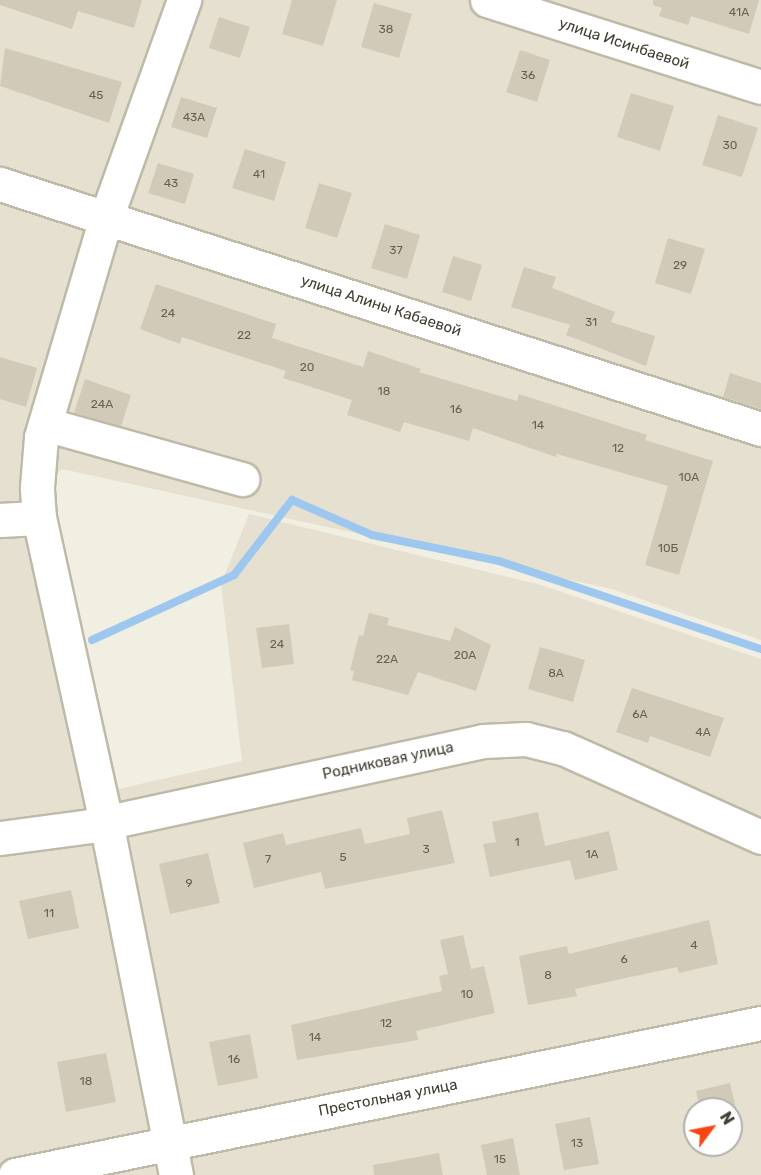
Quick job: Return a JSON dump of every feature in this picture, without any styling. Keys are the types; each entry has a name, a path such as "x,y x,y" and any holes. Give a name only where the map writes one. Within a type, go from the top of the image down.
{"street":[{"path":"176,1175 106,822 39,518 37,487 45,424 106,218 184,0"},
{"name":"улица Исинбаевой","path":"487,0 761,87"},
{"name":"улица Алины Кабаевой","path":"0,184 761,429"},
{"path":"45,424 242,478"},
{"path":"0,520 39,518"},
{"name":"Родниковая улица","path":"0,838 106,822 483,741 526,739 563,748 761,837"},
{"name":"Престольная улица","path":"15,1175 761,1023"}],"shaded area":[{"path":"0,0 761,0 761,640 612,589 62,469 38,486 105,792 242,761 221,584 249,514 541,585 761,659 761,1175 0,1175"}],"building":[{"path":"0,0 142,0 134,28 78,11 72,29 0,5"},
{"path":"292,0 337,0 323,46 282,34"},
{"path":"653,0 759,0 749,34 691,16 688,25 659,16 662,8 653,5"},
{"path":"374,3 412,14 399,58 361,47"},
{"path":"219,17 250,27 240,58 209,48"},
{"path":"5,48 122,82 109,123 0,86"},
{"path":"520,50 550,60 537,102 506,92"},
{"path":"631,93 674,106 660,151 617,137"},
{"path":"181,97 217,108 207,138 171,127"},
{"path":"718,115 758,128 742,177 702,165"},
{"path":"245,149 286,162 274,201 232,188"},
{"path":"158,163 194,174 185,204 148,193"},
{"path":"319,183 352,193 337,238 305,228"},
{"path":"385,224 420,235 407,279 371,268"},
{"path":"668,238 705,249 691,294 655,283"},
{"path":"453,256 482,265 471,301 442,292"},
{"path":"524,267 556,277 552,288 615,312 611,322 655,336 646,366 566,335 570,325 511,307"},
{"path":"156,284 276,324 272,338 363,367 368,351 421,369 419,372 517,401 519,394 647,435 645,440 713,461 679,575 645,565 668,486 557,454 556,457 473,428 469,441 404,422 400,432 347,415 352,400 283,378 286,371 182,337 180,344 140,329"},
{"path":"0,357 37,368 26,407 0,399"},
{"path":"730,373 761,383 761,409 723,397"},
{"path":"85,379 131,395 121,426 74,413"},
{"path":"369,613 389,618 387,625 450,641 455,627 491,645 476,691 418,672 408,695 352,680 354,671 350,670 359,635 363,636"},
{"path":"289,624 294,664 262,668 256,628"},
{"path":"540,647 585,660 573,702 528,689"},
{"path":"632,688 724,718 710,757 650,736 648,743 616,732"},
{"path":"442,810 455,863 325,889 321,872 254,888 243,843 283,833 286,845 361,828 365,844 410,834 407,818"},
{"path":"538,812 545,846 609,831 618,870 575,880 570,860 490,877 483,844 496,842 492,822"},
{"path":"208,853 220,903 170,914 159,864"},
{"path":"71,890 79,928 28,939 19,901"},
{"path":"709,920 718,964 679,973 677,967 575,989 577,996 528,1005 519,956 567,946 569,954"},
{"path":"463,935 471,969 484,966 495,1013 416,1031 418,1040 297,1060 291,1025 442,991 439,976 448,974 440,940"},
{"path":"250,1034 258,1078 218,1086 209,1042"},
{"path":"106,1053 116,1102 66,1112 57,1062"},
{"path":"730,1083 733,1097 697,1097 696,1091"},
{"path":"590,1117 599,1164 564,1170 555,1124"},
{"path":"513,1138 520,1175 487,1175 481,1145"},
{"path":"439,1153 443,1175 374,1175 373,1165"}],"waterway":[{"path":"92,640 234,575 292,500 372,535 499,561 761,649"}]}
